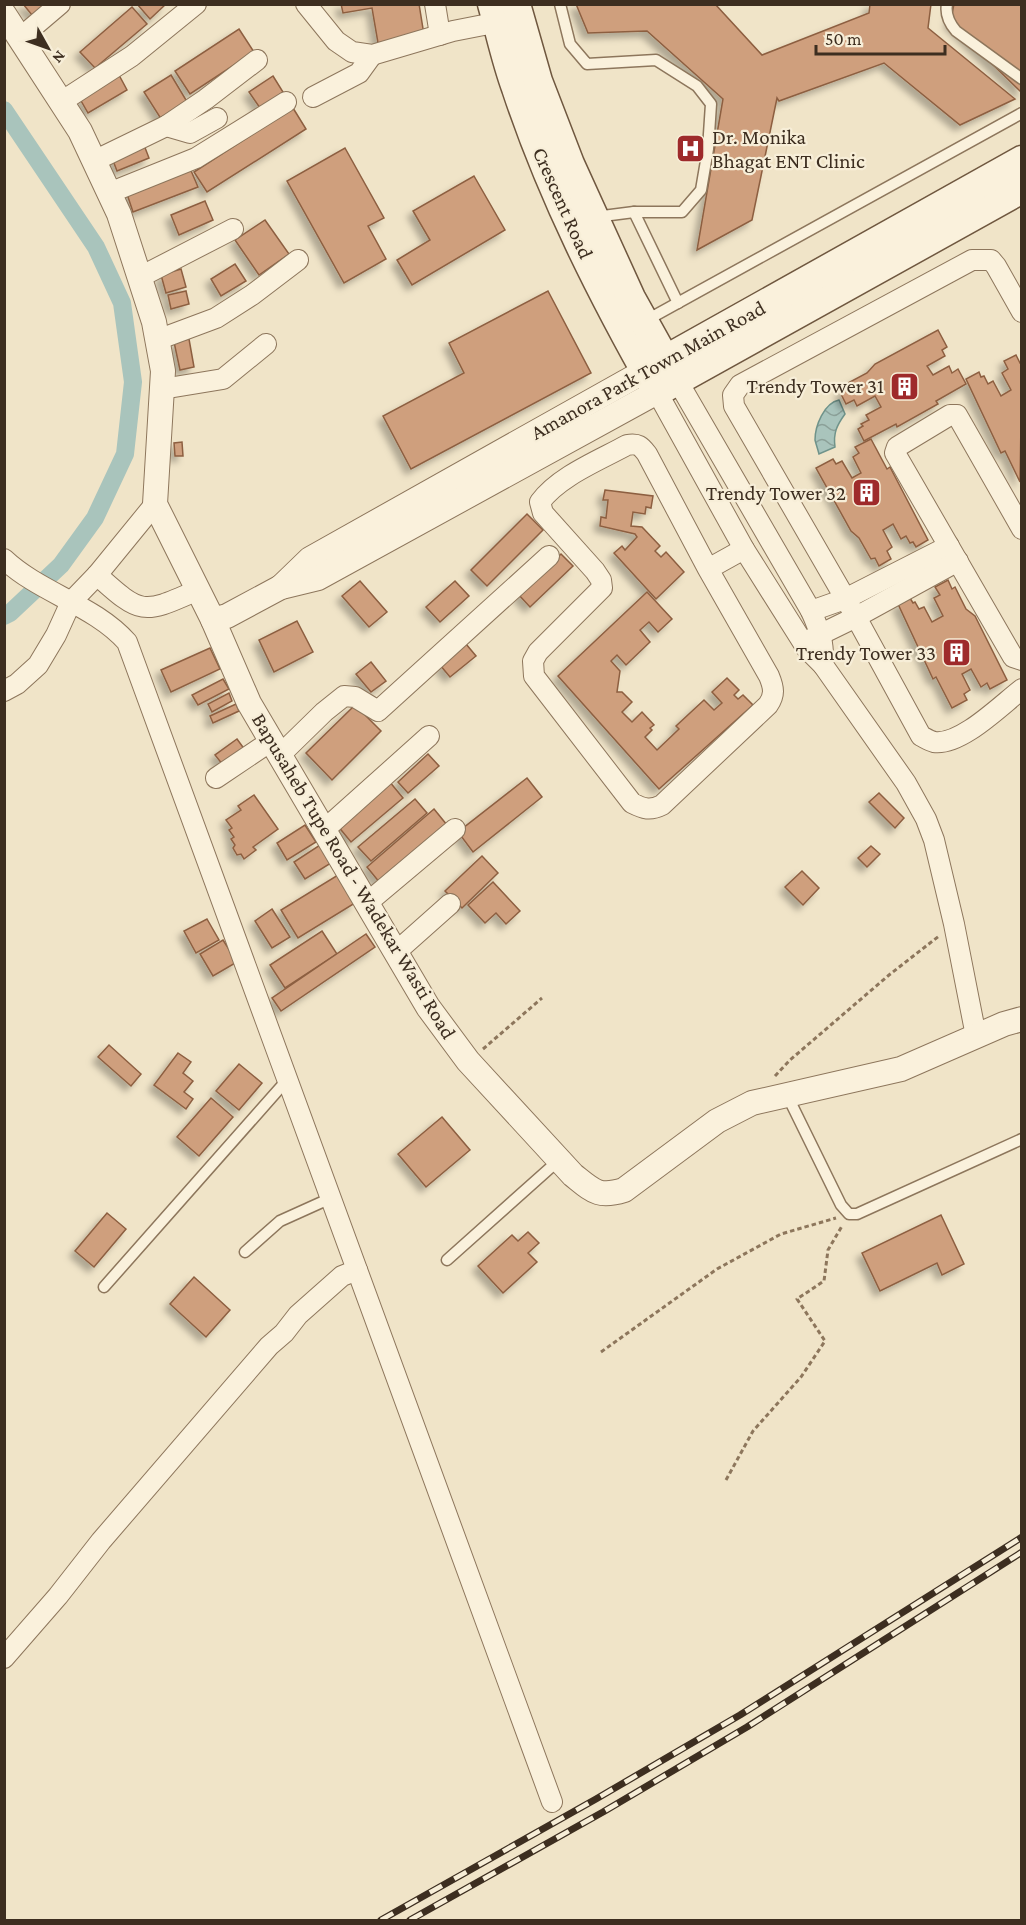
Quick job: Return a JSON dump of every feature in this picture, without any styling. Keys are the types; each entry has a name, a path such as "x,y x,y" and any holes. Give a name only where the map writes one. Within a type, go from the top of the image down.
{"main road":[{"name":"Crescent Road","path":"506,12 570,164 583,221 610,309 661,376"},
{"name":"Amanora Park Town Main Road","path":"661,376 1022,160"},
{"name":"Amanora Park Town Main Road","path":"661,376 1022,189"},
{"name":"Crescent Road","path":"583,221 644,322 661,376"}],"street":[{"path":"20,38 60,4"},
{"path":"61,102 132,56 196,4"},
{"path":"306,4 336,41 352,52 372,55 506,12"},
{"path":"435,4 440,35"},
{"path":"4,14 80,131 110,193 154,322 163,370 155,504 97,576 71,602 56,635 38,665 17,684 4,691"},
{"path":"313,97 359,73 372,55"},
{"path":"94,161 166,126 257,60"},
{"path":"110,193 196,158 286,102"},
{"path":"166,126 190,133 217,118"},
{"path":"140,277 233,229"},
{"path":"157,340 216,318 252,295 298,260"},
{"path":"1022,312 991,260 972,260 740,385 733,395 734,406 856,617 921,736 935,742 962,736 1022,689"},
{"path":"162,389 223,379 266,344"},
{"path":"661,376 744,549 803,643 823,665 906,783 926,819 934,840 954,924 975,1036"},
{"path":"661,376 811,611 821,634 824,649 823,665"},
{"name":"Amanora Park Town Main Road","path":"213,620 227,616 281,587 318,578 427,505 661,376"},
{"path":"1022,529 957,415 950,415 899,445 895,450 1013,657 1022,660"},
{"path":"627,445 641,446 708,569 769,676 774,697 662,805 653,810 643,808 632,803 534,676 533,661 538,652 602,588 601,580 595,571 543,513 540,502 555,486 627,445"},
{"name":"Bapusaheb Tupe Road - Wadekar Wasti Road","path":"155,504 213,620 249,704 428,1007 468,1061 573,1175 592,1190 608,1195 624,1190 717,1121 781,1086 901,1069 975,1036 1022,1019"},
{"path":"708,569 744,549"},
{"path":"811,611 953,553"},
{"path":"803,643 856,617 953,553"},
{"path":"216,778 275,748 344,696 355,696 378,711 549,556"},
{"path":"6,562 51,592 115,629 127,642 552,1802"},
{"path":"97,576 125,600 146,608 164,605 198,590"},
{"path":"324,830 429,736"},
{"path":"367,903 455,829"},
{"path":"396,952 450,904"},
{"path":"4,1658 58,1596 100,1541 269,1346 342,1276 357,1270"}],"lane":[{"path":"560,4 570,44 587,64 656,60 697,86 711,104 708,149 700,190 682,212 634,212 583,221"},
{"path":"946,4 950,23 956,31 1022,79"},
{"path":"644,322 1022,113"},
{"path":"634,212 678,303"},
{"path":"104,1287 287,1080"},
{"path":"781,1086 841,1205 849,1214 857,1214 1022,1139"},
{"path":"447,1260 559,1160"},
{"path":"245,1252 280,1221 331,1198"}],"path":[{"path":"781,1086 790,1060 889,975 954,924"},
{"path":"468,1061 542,998"},
{"path":"601,1352 717,1269 781,1234 849,1214"},
{"path":"726,1480 753,1431 801,1377 825,1341 797,1299 824,1281 828,1251 849,1214"}],"water":[{"path":"839,400 845,414 836,429 835,447 819,454 815,440 819,422 825,410"}],"building":[{"path":"23,4 53,4 36,20"},
{"path":"137,4 166,4 150,19"},
{"path":"341,4 419,4 424,35 378,43 372,8 343,13"},
{"path":"576,4 715,4 762,55 869,13 870,4 931,4 928,28 1015,99 960,125 884,63 779,101 777,98 752,220 697,250 723,99 647,31 588,33"},
{"path":"954,4 1022,4 1022,93 950,23"},
{"path":"132,7 147,24 95,68 80,52"},
{"path":"239,29 254,52 190,94 175,71"},
{"path":"119,75 127,90 88,113 80,99"},
{"path":"171,75 189,105 163,122 144,92"},
{"path":"273,76 283,92 260,108 249,92"},
{"path":"293,108 306,129 207,192 194,172"},
{"path":"144,145 149,158 117,171 112,158"},
{"path":"345,148 384,218 368,226 386,259 344,283 287,181"},
{"path":"189,166 198,187 133,212 126,191"},
{"path":"474,176 505,230 412,285 397,260 430,240 413,211"},
{"path":"205,201 213,220 179,235 171,215"},
{"path":"265,220 289,254 259,275 235,240"},
{"path":"235,264 246,281 221,296 211,279"},
{"path":"181,269 186,287 166,293 161,275"},
{"path":"186,291 189,304 171,309 168,295"},
{"path":"548,291 591,373 411,469 383,416 464,373 449,343"},
{"name":"Trendy Tower 31","path":"938,330 947,347 942,350 945,356 927,366 933,375 949,366 952,373 958,369 966,384 936,401 938,404 897,427 896,424 864,441 858,429 863,426 861,424 869,420 866,415 881,407 875,396 857,406 854,400 846,404 840,392 848,388 846,384 867,373 875,364"},
{"path":"189,339 194,367 180,370 174,342"},
{"path":"1016,355 1020,363 1022,362 1020,482 1005,451 1001,453 966,379 979,372 988,384 993,381 1001,396 1011,390 1002,373 1008,369 1004,361"},
{"name":"Trendy Tower 32","path":"871,439 887,469 890,467 928,540 916,547 906,536 901,539 893,524 883,530 892,547 887,551 891,559 879,566 875,558 871,559 859,538 851,531 816,468 833,459 836,464 842,461 852,478 861,473 853,457 859,453 855,447"},
{"path":"182,442 183,456 175,456 174,443"},
{"path":"605,490 653,496 651,508 646,507 645,514 633,512 631,526 642,527 660,546 655,551 661,557 666,552 684,572 656,599 614,553 622,546 625,550 637,537 635,534 600,526 601,517 606,518 608,500 603,500"},
{"path":"527,514 543,530 487,586 471,570"},
{"path":"561,554 573,566 530,607 518,594"},
{"name":"Trendy Tower 33","path":"948,580 952,589 955,587 966,609 975,616 1007,680 990,689 987,683 981,687 971,669 962,674 970,690 964,694 967,700 952,708 936,677 933,679 898,604 910,598 919,609 924,607 932,622 943,616 934,598 940,595 935,587"},
{"path":"360,581 387,612 369,627 342,596"},
{"path":"455,581 469,596 440,622 426,607"},
{"path":"647,592 672,619 658,632 649,622 640,630 650,642 626,665 617,655 611,661 620,671 617,692 622,692 632,702 622,712 632,722 642,712 654,725 645,737 657,750 679,729 676,726 704,700 714,710 722,703 712,692 727,678 739,690 734,695 738,699 743,695 753,705 659,789 558,676"},
{"path":"297,621 313,652 274,672 259,640"},
{"path":"466,644 476,656 450,677 440,665"},
{"path":"210,648 220,669 171,692 161,670"},
{"path":"371,662 386,681 371,692 356,674"},
{"path":"223,679 229,689 198,705 192,695"},
{"path":"229,693 232,701 212,712 208,704"},
{"path":"236,704 239,711 213,723 210,716"},
{"path":"355,705 381,731 332,780 306,753"},
{"path":"237,739 248,754 227,770 215,755"},
{"path":"428,754 439,766 408,793 398,782"},
{"path":"527,778 542,797 473,852 458,832"},
{"path":"389,781 403,798 351,842 337,825"},
{"path":"879,793 904,818 895,828 869,802"},
{"path":"254,795 278,829 253,847 256,850 244,859 241,854 237,855 233,848 235,845 231,839 234,837 229,830 232,828 226,820 241,810 238,806"},
{"path":"415,799 427,813 371,861 358,847"},
{"path":"434,809 447,825 380,883 367,867"},
{"path":"305,825 316,842 287,860 277,843"},
{"path":"320,845 331,863 305,879 294,862"},
{"path":"871,846 880,854 867,867 858,858"},
{"path":"482,856 498,873 462,908 445,891"},
{"path":"802,871 819,888 803,905 785,887"},
{"path":"338,875 355,903 298,938 281,910"},
{"path":"493,882 520,911 506,924 496,913 485,923 468,905"},
{"path":"272,909 290,937 272,948 255,921"},
{"path":"207,919 219,940 196,953 184,931"},
{"path":"322,931 337,954 285,988 270,965"},
{"path":"366,934 375,947 281,1011 272,998"},
{"path":"223,940 237,962 213,976 200,954"},
{"path":"109,1045 141,1074 131,1086 98,1057"},
{"path":"178,1053 191,1062 183,1073 193,1081 184,1092 193,1099 186,1109 154,1085"},
{"path":"239,1064 262,1083 239,1110 216,1091"},
{"path":"211,1098 233,1117 199,1156 177,1137"},
{"path":"442,1117 470,1150 426,1187 398,1154"},
{"path":"107,1213 126,1229 94,1267 75,1251"},
{"path":"941,1215 964,1264 942,1275 937,1263 880,1291 862,1253"},
{"path":"528,1232 539,1243 528,1253 537,1262 503,1293 478,1266 512,1235 518,1241"},
{"path":"194,1277 230,1310 206,1337 170,1304"}],"waterway":[{"path":"4,110 96,247 122,303 133,382 125,454 95,518 61,565 4,616"}],"railway":[{"path":"381,1920 740,1715 1022,1537"},
{"path":"410,1920 603,1812 747,1727 1022,1552"}],"place":[{"name":"Dr. Monika Bhagat ENT Clinic","path":"691,149"},
{"name":"Trendy Tower 31","path":"905,386"},
{"name":"Trendy Tower 32","path":"867,493"},
{"name":"Trendy Tower 33","path":"957,653"}]}
